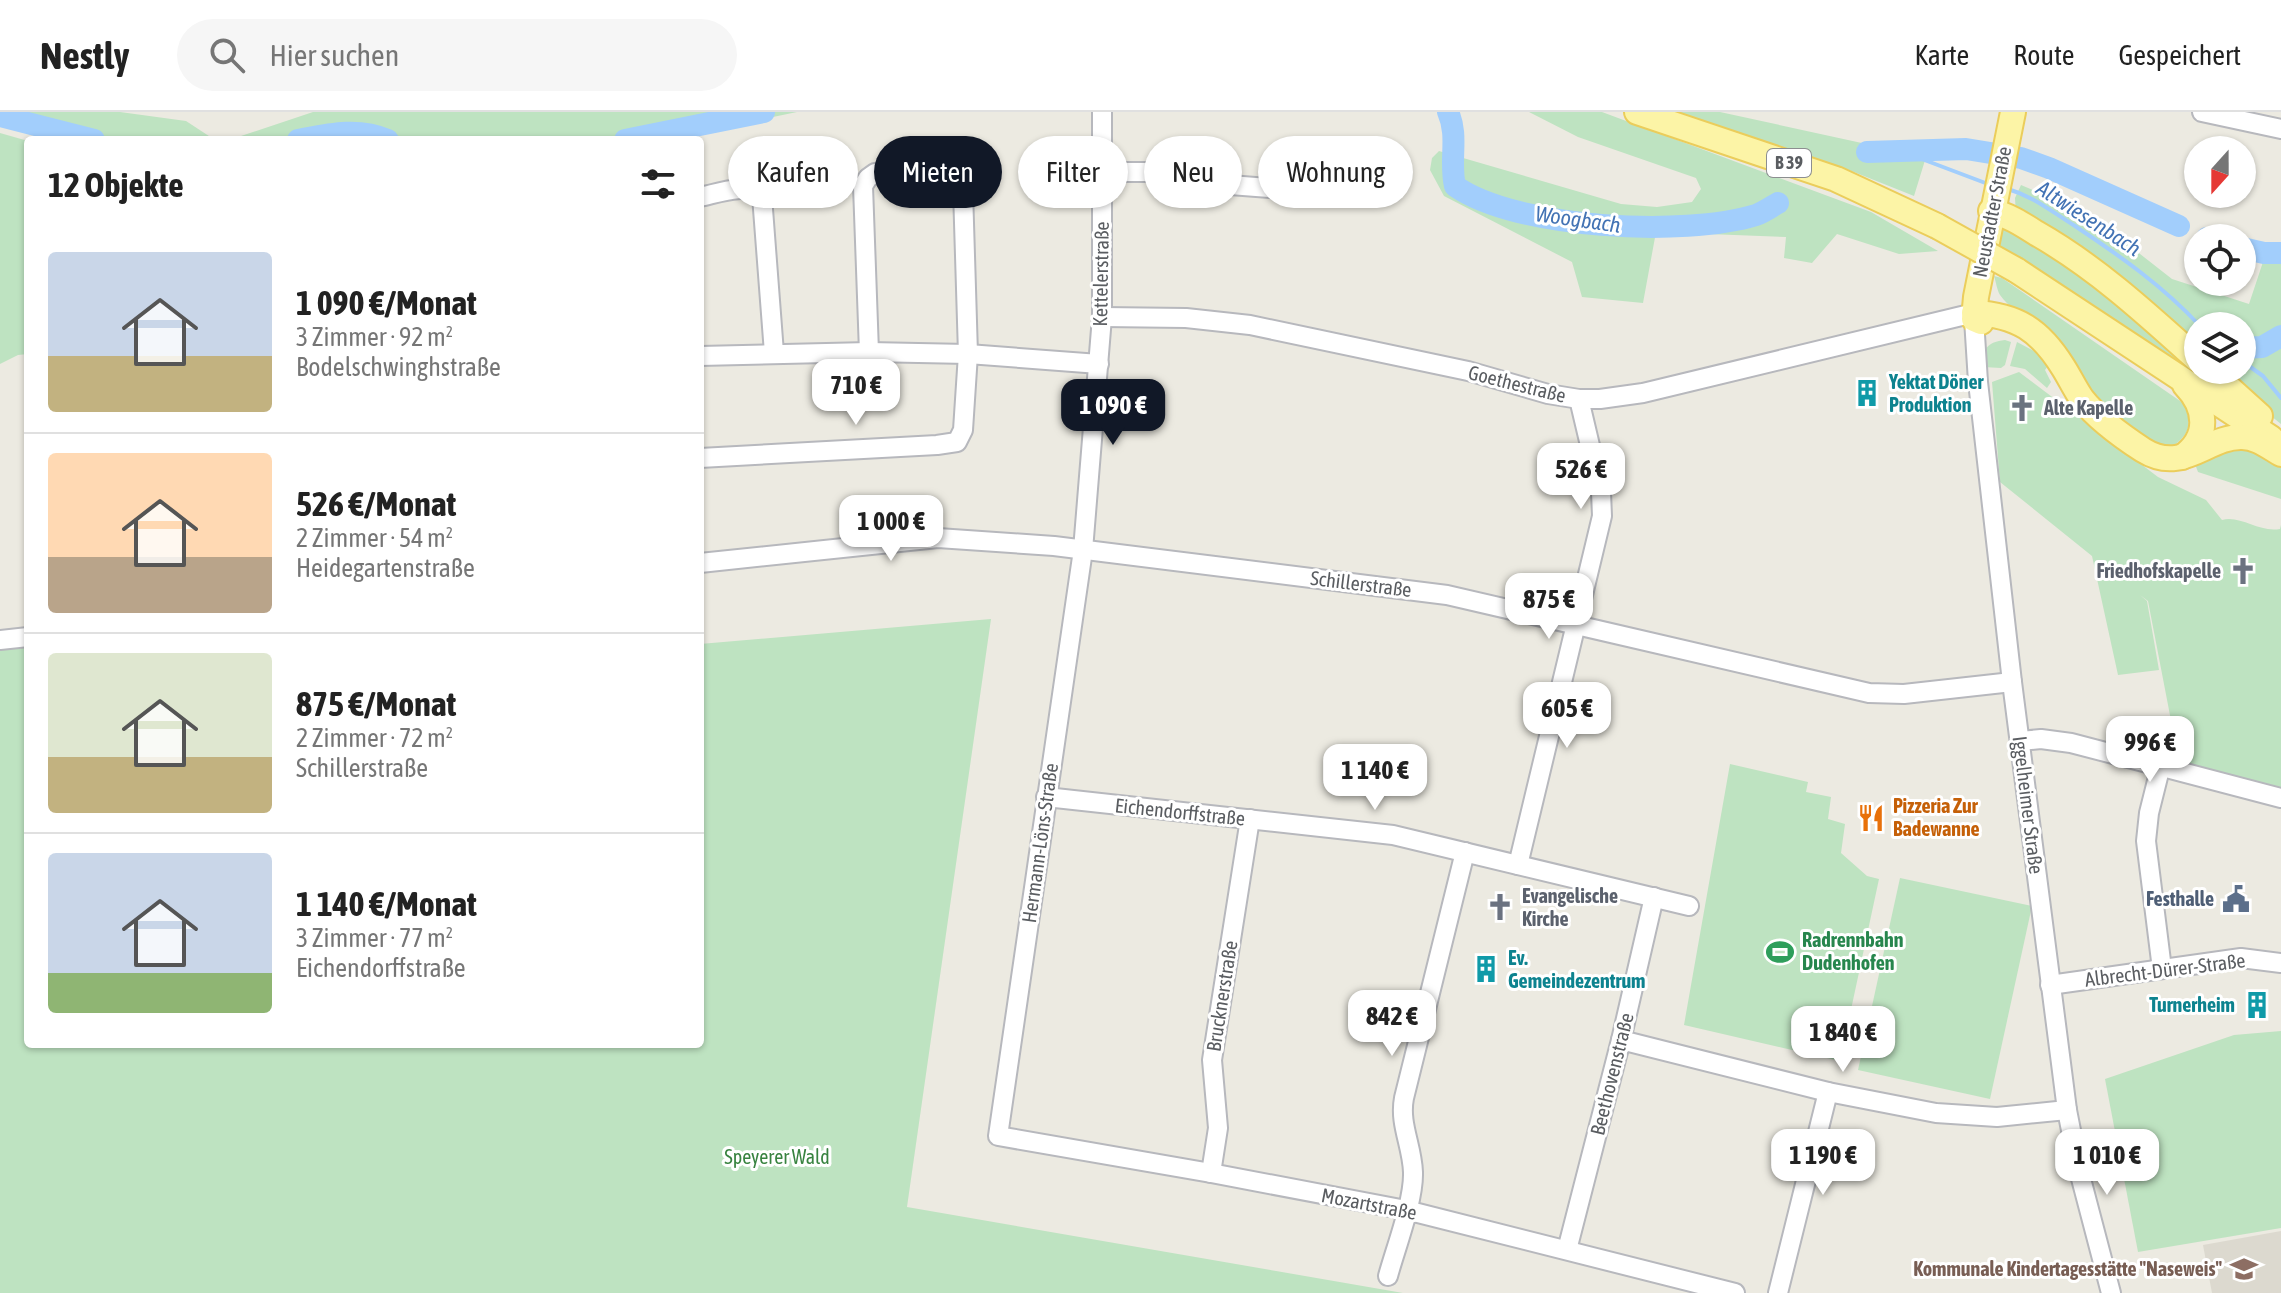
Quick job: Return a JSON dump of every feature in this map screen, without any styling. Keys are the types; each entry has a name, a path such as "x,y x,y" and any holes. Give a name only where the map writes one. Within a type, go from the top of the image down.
{"main road":[{"name":"B 39","path":"1637,112 1836,179 1937,226 2016,270 2278,445"},
{"name":"Neustadter Straße","path":"1974,316 2013,112"},
{"path":"1993,205 2088,266 2184,348"},
{"path":"1974,316 2017,320 2041,339 2091,409 2151,454 2182,457 2232,438 2247,437 2278,445"},
{"name":"B 39","path":"2172,372 2193,394 2201,406 2203,418 2200,437 2182,457"},
{"path":"2225,384 2269,424 2278,445"},
{"path":"2215,445 2230,428 2234,414"}],"street":[{"name":"Kettelerstraße","path":"1102,112 1102,136"},
{"path":"2202,112 2230,115 2281,129"},
{"path":"704,458 957,442 963,430 968,354 963,190 957,172 875,173 863,186 869,352"},
{"path":"1128,172 1176,172 1207,182 1258,187"},
{"path":"704,196 743,189 762,196 774,353"},
{"name":"Kettelerstraße","path":"1099,364 1102,208"},
{"name":"Goethestraße","path":"1102,317 1186,318 1250,325 1468,371 1548,394 1579,399 1624,397 1974,316"},
{"name":"Iggelheimer Straße","path":"1974,316 1978,382 2012,682 2067,1110 2079,1171 2111,1293"},
{"path":"704,356 869,352 968,354 1099,364"},
{"name":"Hermann-Löns-Straße","path":"998,1136 1083,550 1099,364"},
{"path":"1518,865 1600,526 1602,504 1579,399"},
{"name":"Schillerstraße","path":"704,563 938,538 1083,550 1433,593 1887,695 2012,682"},
{"path":"0,640 24,637"},
{"path":"2020,741 2055,740 2281,798"},
{"path":"2161,765 2149,813 2146,854 2162,969"},
{"name":"Eichendorffstraße","path":"1046,797 1393,835 1689,906"},
{"name":"Brucknerstraße","path":"1211,1173 1218,1128 1212,1060 1250,819"},
{"path":"1388,1276 1413,1172 1402,1109 1465,852"},
{"name":"Beethovenstraße","path":"1567,1250 1654,897"},
{"name":"Albrecht-Dürer-Straße","path":"2050,985 2241,958 2281,963"},
{"path":"1621,1040 1902,1108 1966,1116 2008,1116 2067,1110"},
{"path":"1778,1293 1828,1092"},
{"name":"Mozartstraße","path":"998,1136 1406,1210 1735,1293"}],"shaded area":[{"name":"Kommunale Kindertagesstätte \"Naseweis\"","path":"2281,1231 2281,1293 2212,1293 2203,1245"}],"green space":[{"path":"0,112 120,112 186,121 209,136 39,136 0,126"},
{"path":"313,112 797,112 681,136 241,136"},
{"path":"1529,112 1602,112 1871,212 1938,251 1899,254 1837,234 1812,263 1784,258 1786,237 1656,232 1643,303 1582,297 1572,262 1444,196 1430,170 1432,158 1439,151 1621,204 1657,207 1692,202 1701,189 1696,178 1578,137"},
{"path":"1673,112 1720,112 1926,157 1914,196 1844,168"},
{"path":"0,133 24,140 24,354 0,364"},
{"path":"2021,185 2089,214 2172,279 2184,283 2184,296 2224,296 2249,304 2252,296 2256,296 2256,283 2264,259 2281,260 2281,326 2263,343 2256,344 2256,312 2184,312 2184,344 2016,216 2015,198"},
{"path":"2001,224 2035,237 2184,360 2184,369 2034,267 1993,244"},
{"path":"1994,276 2002,278 2183,403 2189,424 2181,440 2168,449 2148,441 2091,400 2059,345 2061,341 2006,302 1999,293"},
{"path":"2005,340 2011,342 2005,365 2001,368 1983,367 1983,355 1987,348"},
{"path":"2017,342 2036,352 2048,366 2045,370 2051,382 2047,388 2025,369 2010,366"},
{"path":"2281,343 2281,424 2231,384 2256,384 2256,352"},
{"path":"2019,372 2158,477 2206,500 2222,520 2236,520 2272,530 2280,529 2281,525 2281,791 2179,762 2148,601 2140,595 2147,601 2159,670 2118,675 2092,556 2000,482 1992,382"},
{"path":"2235,442 2281,464 2281,499 2198,472 2195,464"},
{"name":"Speyerer Wald","path":"991,619 907,1207 1403,1293 0,1293 0,649 24,647 24,1048 704,1048 704,644"},
{"name":"Radrennbahn Dudenhofen","path":"1730,764 1808,782 1806,792 1831,797 1828,819 1845,824 1841,853 1867,876 1879,879 1840,1061 1684,1025"},
{"path":"1900,878 2032,906 1990,1099 1858,1070"},
{"path":"2281,1031 2281,1228 2138,1252 2105,1079 2234,1035"}],"waterway":[{"name":"Woogbach","path":"645,136 764,112"},
{"name":"Woogbach","path":"1448,112 1453,130 1455,186 1518,212 1602,225 1688,226 1756,215 1778,203"},
{"name":"Woogbach","path":"0,116 78,136"},
{"name":"Woogbach","path":"321,136 355,133 377,136"},
{"name":"Woogbach","path":"1867,152 1966,149 2021,158 2179,226"},
{"name":"Altwiesenbach","path":"1898,150 1988,184"},
{"name":"Altwiesenbach","path":"2005,188 2042,204 2108,249 2187,312"},
{"name":"Woogbach","path":"2256,251 2281,253"},
{"name":"Woogbach","path":"2256,347 2281,336"},
{"name":"Altwiesenbach","path":"2256,371 2281,398"}],"place":[{"name":"Yektat Döner Produktion","path":"1867,393"},
{"name":"Alte Kapelle","path":"2022,408"},
{"name":"Friedhofskapelle","path":"2243,571"},
{"name":"Pizzeria Zur Badewanne","path":"1871,818"},
{"name":"Festhalle","path":"2236,899"},
{"name":"Evangelische Kirche","path":"1500,907"},
{"name":"Radrennbahn Dudenhofen","path":"1780,952"},
{"name":"Ev. Gemeindezentrum","path":"1486,969"},
{"name":"Turnerheim","path":"2257,1005"},
{"name":"Kommunale Kindertagesstätte \"Naseweis\"","path":"2244,1269"}]}
